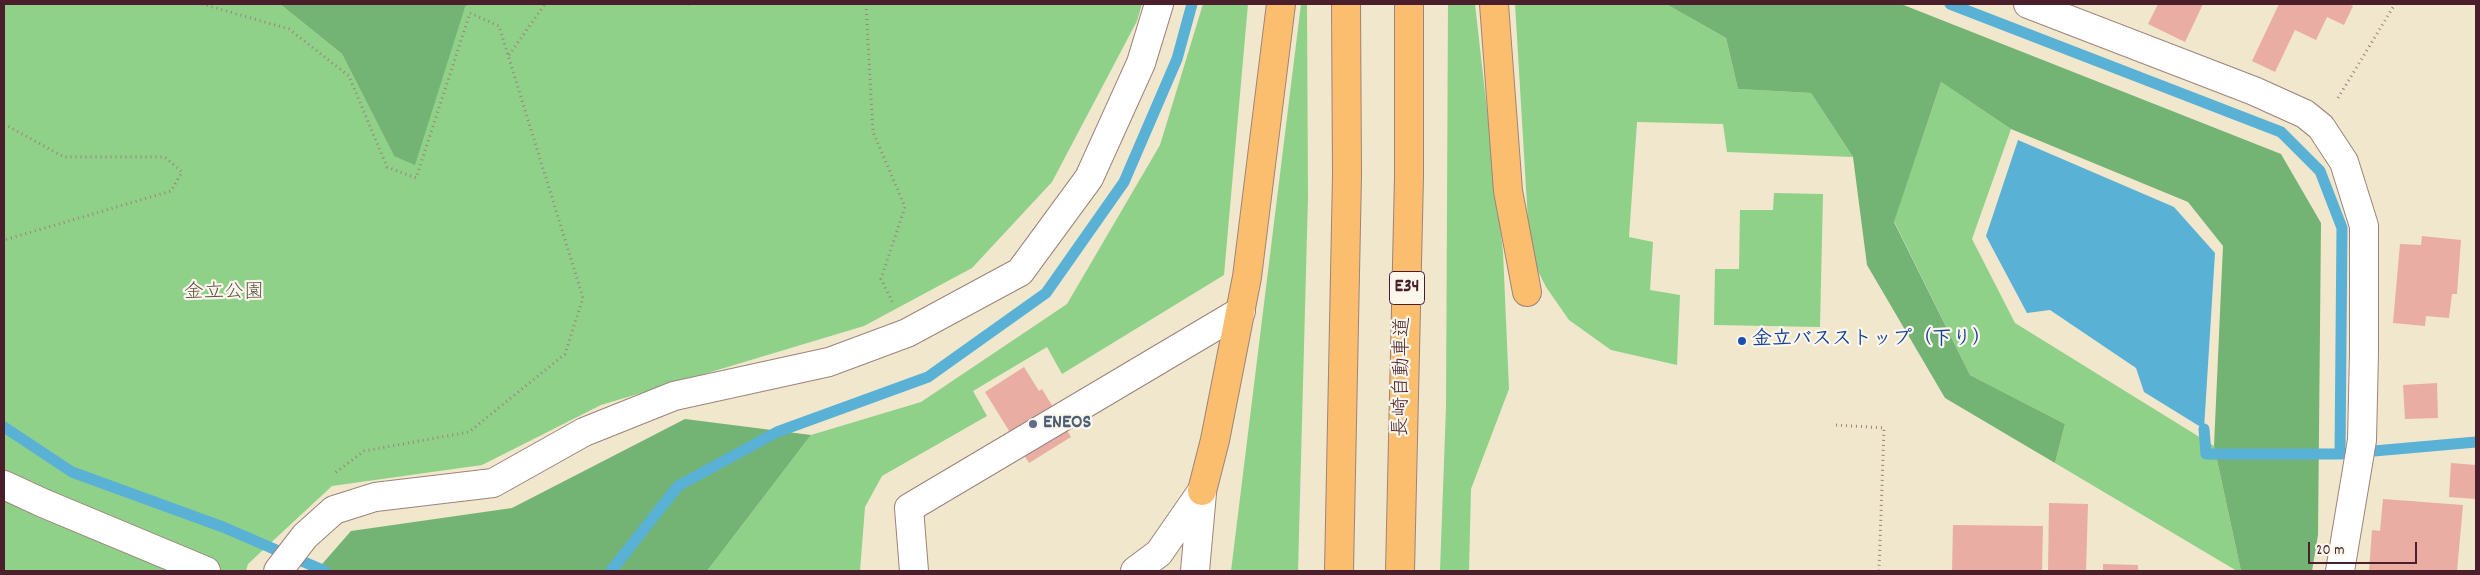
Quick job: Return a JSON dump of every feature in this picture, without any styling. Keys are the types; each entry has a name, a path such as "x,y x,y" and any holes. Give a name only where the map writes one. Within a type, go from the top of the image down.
{"highway":[{"path":"1202,491 1215,440 1247,277 1281,4"},
{"path":"1339,571 1347,174 1346,4"},
{"name":"長崎自動車道","path":"1400,571 1409,185 1409,4"},
{"path":"1494,4 1508,191 1526,292"}],"street":[{"path":"278,571 305,536 334,510 376,497 492,483 584,432 674,396 829,362 907,333 1020,272 1089,178 1141,63 1159,4"},
{"path":"2028,4 2254,91 2305,114 2322,127 2344,162 2364,226 2362,440 2340,571"},
{"path":"914,571 909,508 1241,311"},
{"path":"4,485 43,504 206,571"},
{"path":"1136,571 1159,553 1202,491"},
{"path":"1195,571 1202,491"}],"path":[{"path":"202,4 289,29 349,76 387,167 416,178 470,13 499,26 583,298 565,354 469,432 364,451 333,475"},
{"path":"509,55 545,4"},
{"path":"866,4 873,132 905,207 881,279 907,333"},
{"path":"2322,127 2395,4"},
{"path":"4,124 64,156 165,157 182,172 171,192 4,240"},
{"path":"1836,425 1884,428 1878,571"}],"green space":[{"name":"金立公園","path":"4,4 280,4 342,54 394,156 465,7 470,4 1142,4 1137,21 1052,182 972,268 864,326 601,405 482,465 332,486 248,564 246,571 4,571"},
{"path":"280,4 470,4 465,7 415,165 394,156 342,54"},
{"path":"1203,4 1248,4 1224,275 1062,374 1047,347 973,391 987,416 882,476 865,507 860,571 707,571 811,435 921,402 1067,304 1160,145"},
{"path":"1301,4 1307,4 1308,197 1298,571 1231,571"},
{"path":"1448,4 1475,4 1503,252 1509,389 1471,489 1469,571 1440,571 1446,407"},
{"path":"1515,4 1666,4 1726,38 1738,89 1811,93 1853,157 1727,152 1723,124 1637,122 1629,237 1653,242 1650,290 1680,295 1677,365 1611,350 1569,320 1546,287 1530,255"},
{"path":"1666,4 1901,4 2281,154 2321,223 2318,535 2312,571 2241,571 2214,446 2223,246 2188,202 2011,129 1941,82 1894,222 1970,375 2065,424 2055,463 1945,398 1867,265 1853,157 1811,93 1738,89 1726,38"},
{"path":"1941,82 2011,129 1972,239 2015,323 2214,446 2241,571 2237,571 2055,463 2065,424 1970,375 1894,221"},
{"path":"1774,193 1823,194 1820,327 1714,325 1715,269 1739,269 1740,210 1773,210"},
{"path":"685,419 811,435 707,571 316,571 351,531 512,508"}],"water":[{"path":"2018,140 2174,207 2215,253 2204,429 2144,392 2136,368 2050,310 2027,313 1986,236"}],"building":[{"path":"2158,4 2203,4 2185,42 2148,24"},
{"path":"2279,4 2348,4 2353,6 2344,25 2327,17 2316,40 2295,30 2275,72 2252,61"},
{"path":"2422,236 2461,240 2457,294 2452,294 2449,318 2426,316 2425,326 2393,323 2400,244 2421,245"},
{"path":"1024,367 1039,391 1042,389 1071,437 1029,463 985,392"},
{"path":"2437,383 2438,418 2405,419 2403,385"},
{"path":"2451,463 2476,465 2476,499 2449,497"},
{"path":"2383,499 2463,505 2457,571 2369,571 2372,530 2380,531"},
{"path":"2049,503 2088,504 2086,571 2048,571"},
{"path":"1953,525 2043,526 2042,571 1952,571"},
{"path":"2103,564 2138,565 2138,571 2103,571"}],"waterway":[{"path":"611,571 678,486 777,432 928,377 1046,293 1124,182 1177,59 1192,4"},
{"path":"1950,4 2281,132 2320,171 2342,228 2340,454"},
{"path":"4,427 72,472 223,527 325,571"},
{"path":"2204,429 2206,454 2340,454 2476,442"}],"place":[{"name":"金立バスストップ（下り）","path":"1742,341"},
{"name":"ENEOS","path":"1033,424"}]}
